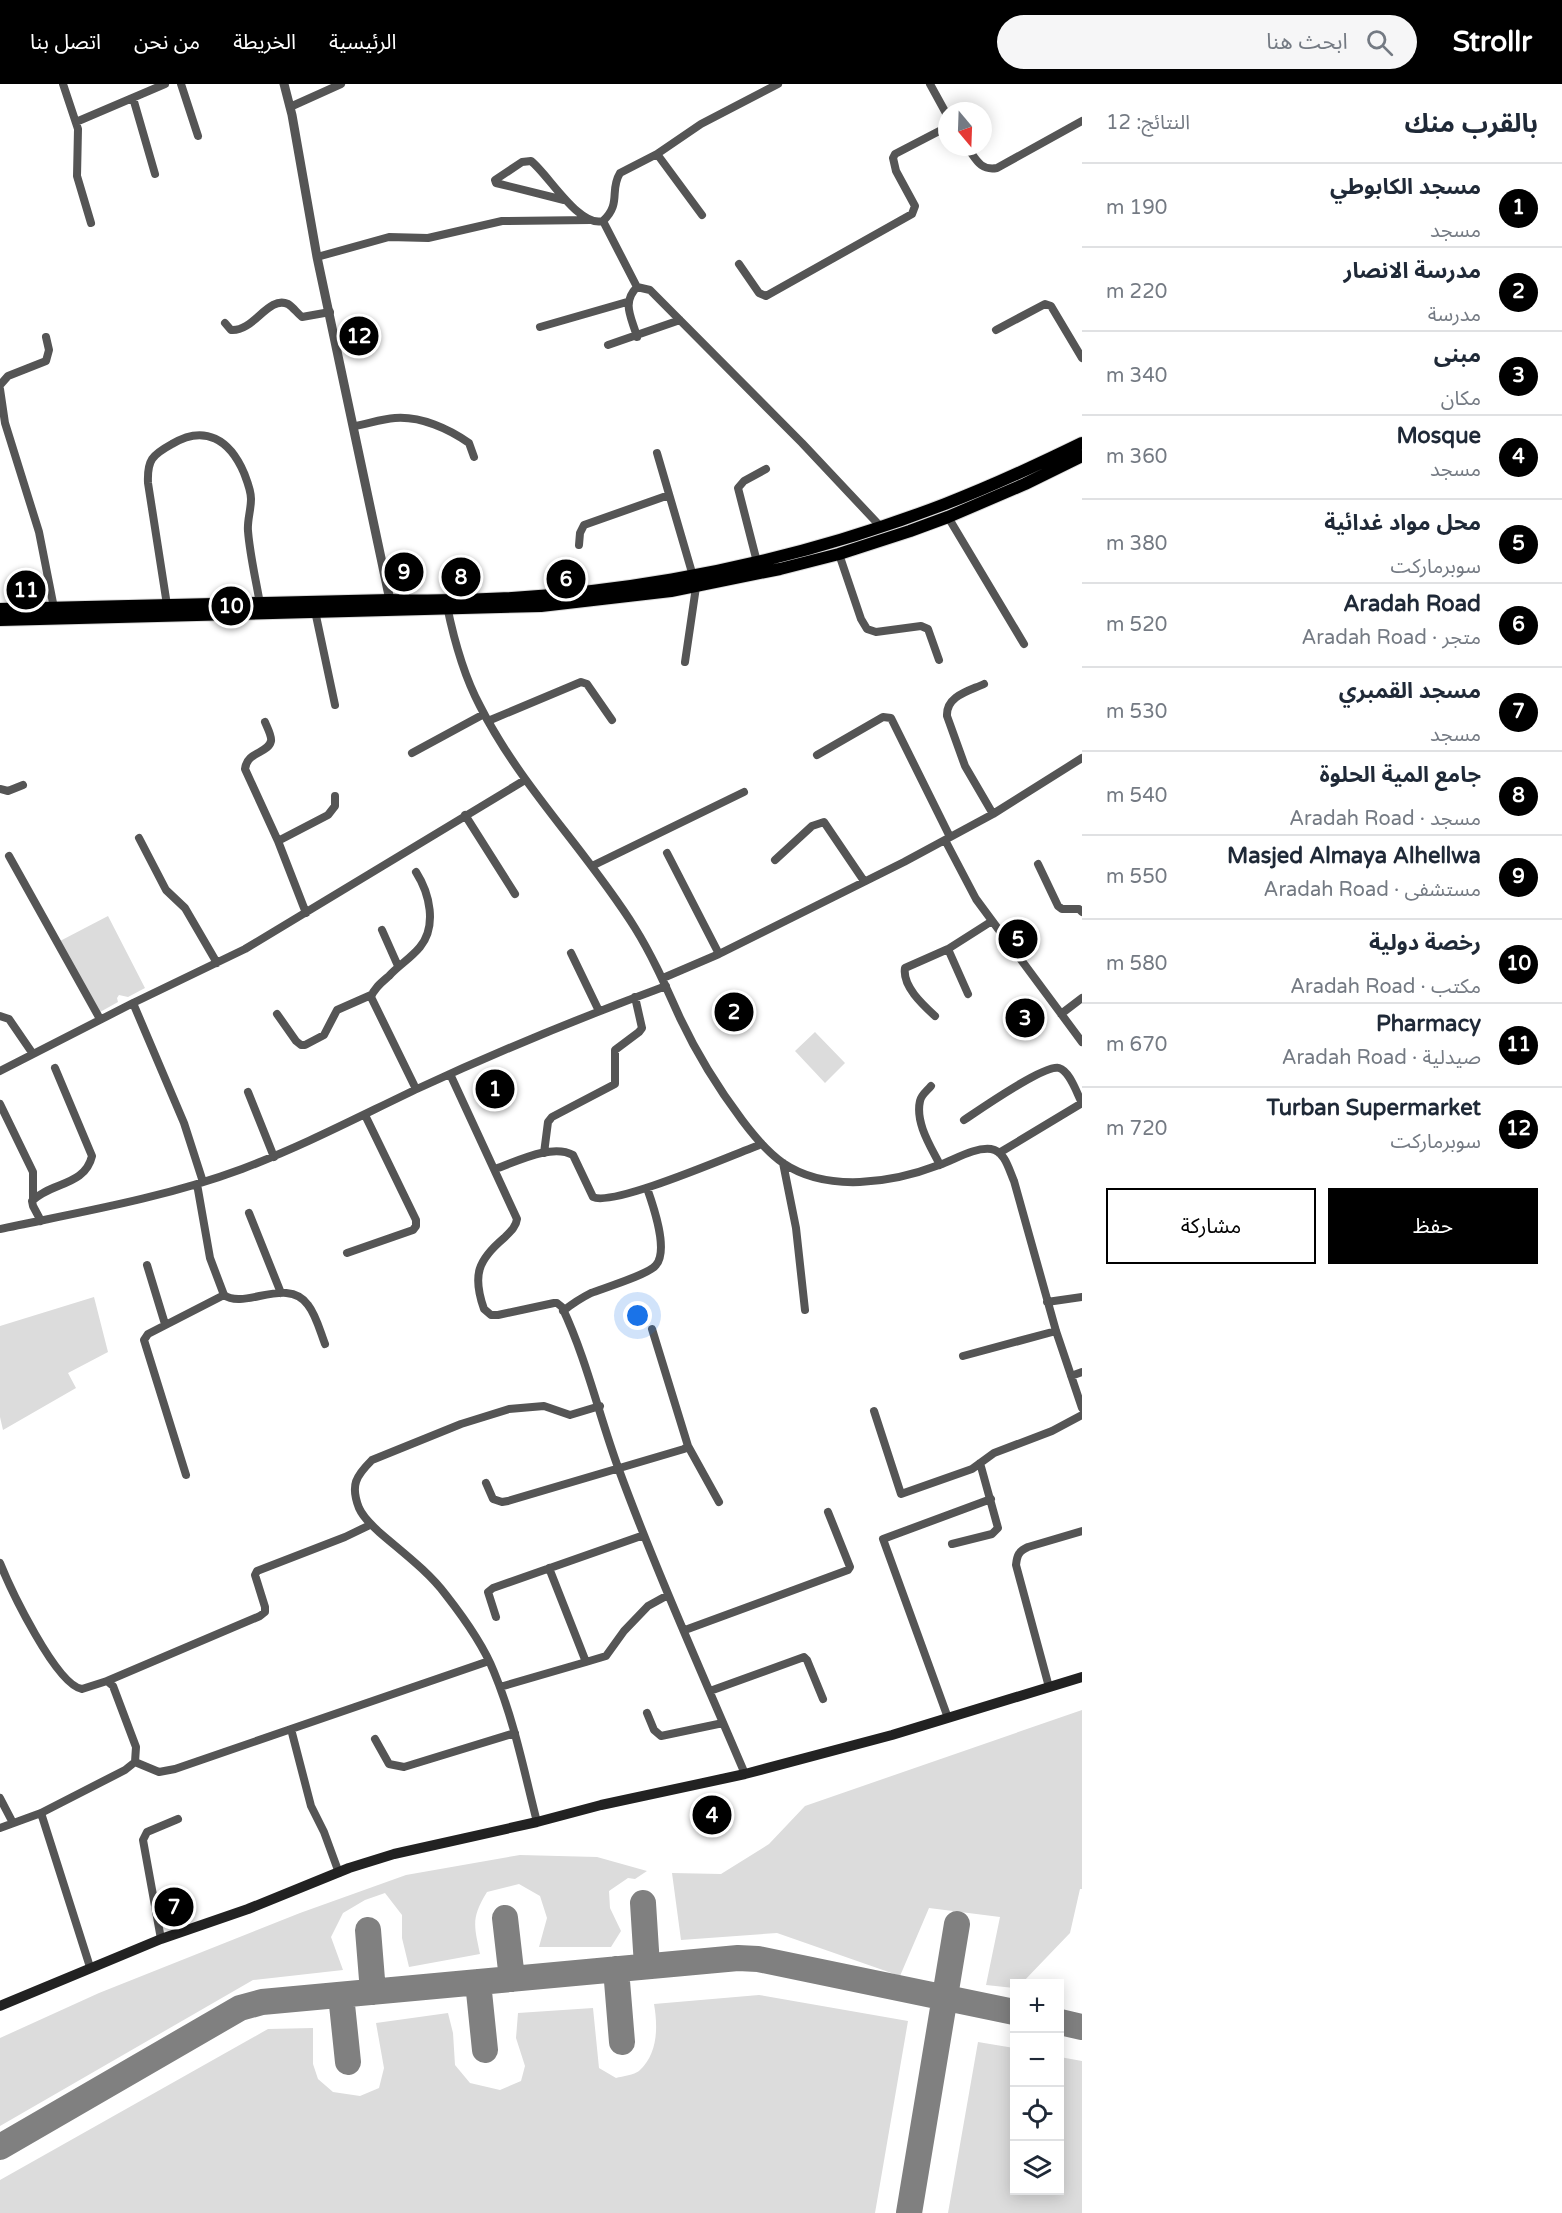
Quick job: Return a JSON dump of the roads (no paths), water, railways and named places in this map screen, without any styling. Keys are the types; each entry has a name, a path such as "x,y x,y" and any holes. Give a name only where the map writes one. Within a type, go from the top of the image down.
{"main road":[{"path":"695,581 881,527 981,490 1082,443"},
{"path":"2,613 54,608 167,605 541,606 780,569 839,554 948,517 1025,484 1082,456"},
{"path":"2,613 228,616 391,605"},
{"path":"0,2006 161,1939 394,1854 745,1774 892,1735 1082,1677"}],"street":[{"path":"63,84 76,122 79,144 77,176 91,223"},
{"path":"76,122 165,84"},
{"path":"181,84 198,136"},
{"path":"284,84 317,256 391,605"},
{"path":"290,107 341,84"},
{"path":"564,200 496,183 495,180 522,162 531,161 564,200 595,223 603,221 611,213 615,203 616,179 620,174 657,154 701,124 778,84"},
{"path":"930,84 940,102"},
{"path":"134,98 155,174"},
{"path":"974,156 982,167 988,170 997,168 1082,121"},
{"path":"739,264 759,293 766,296 912,214 915,206 896,171 893,158 895,154 938,132"},
{"path":"657,154 702,215"},
{"path":"317,256 389,237 428,238 502,221 590,220"},
{"path":"603,221 637,287 650,290 802,443 881,527"},
{"path":"637,287 627,302 637,337"},
{"path":"540,327 627,302"},
{"path":"225,323 231,330 240,330 268,308 282,303 288,304 302,317 330,312"},
{"path":"996,330 1049,304 1082,358"},
{"path":"608,345 637,337 680,320"},
{"path":"46,337 50,350 46,362 9,376 0,387 3,424 39,532 54,608"},
{"path":"354,426 394,418 422,421 447,430 469,443 474,457"},
{"path":"167,605 153,526 147,470 154,456 172,443 203,434 220,440 233,452 248,482 251,500 248,529 260,604"},
{"path":"657,453 695,581 685,662"},
{"path":"757,562 738,488 744,481 766,469"},
{"path":"579,545 580,533 584,525 669,495"},
{"path":"948,517 1024,644"},
{"path":"839,554 861,620 867,629 876,632 921,626 928,629 939,660"},
{"path":"447,605 470,685 486,718 525,780 592,866 633,925 715,1082 762,1144 783,1163 806,1175 850,1181 899,1177 979,1150 990,1149 1004,1158 1014,1181 1047,1302 1082,1408"},
{"path":"315,611 334,705"},
{"path":"412,753 486,718 582,682 587,684 612,720"},
{"path":"984,684 952,700 947,709 947,716 965,766 993,814"},
{"path":"817,755 883,717 891,717 976,899 1082,1042"},
{"path":"265,722 271,738 270,743 265,749 250,757 244,769 278,841 306,913"},
{"path":"0,1229 200,1183 274,1157 416,1089 635,997 993,814 1082,758"},
{"path":"0,1071 100,1019 245,949 525,780"},
{"path":"0,789 8,790 23,784"},
{"path":"592,866 744,792"},
{"path":"278,841 328,815 335,806 335,796"},
{"path":"465,815 515,894"},
{"path":"775,861 812,826 824,822 864,881"},
{"path":"139,838 166,890 185,908 217,963"},
{"path":"667,853 719,954"},
{"path":"9,856 100,1019"},
{"path":"1038,864 1058,906 1062,909 1079,909 1082,912"},
{"path":"278,1014 296,1041 305,1045 324,1035 337,1011 371,995 398,966 418,949 428,933 430,909 416,872"},
{"path":"935,1016 918,998 906,979 904,970 907,965 948,950 992,921"},
{"path":"382,930 398,966"},
{"path":"948,950 968,994"},
{"path":"571,953 599,1011"},
{"path":"371,995 416,1089"},
{"path":"543,1153 548,1122 552,1117 615,1084 615,1050 642,1028 635,997"},
{"path":"1061,1014 1082,998"},
{"path":"133,1003 180,1114 200,1183 210,1258 224,1295 233,1299 281,1293 298,1296 309,1306 325,1344"},
{"path":"0,1016 9,1019 33,1054"},
{"path":"33,1199 77,1179 90,1165 92,1156 55,1068"},
{"path":"964,1120 1050,1068 1060,1068 1065,1072 1082,1103 999,1153"},
{"path":"450,1074 515,1214 516,1222 484,1256 481,1263 479,1276 484,1309 491,1315 498,1315 557,1303 563,1311 577,1340 618,1468 668,1595 745,1774"},
{"path":"931,1086 920,1101 920,1114 926,1138 940,1165"},
{"path":"248,1092 274,1157"},
{"path":"0,1104 33,1172 33,1206 41,1221"},
{"path":"347,1252 412,1230 416,1226 416,1220 365,1115"},
{"path":"495,1169 559,1150 573,1155 592,1197 598,1199 647,1188 762,1144"},
{"path":"783,1163 796,1228 805,1310"},
{"path":"563,1311 590,1294 657,1265 660,1255 659,1237 654,1209 647,1188"},
{"path":"249,1213 281,1293"},
{"path":"147,1265 165,1324"},
{"path":"186,1475 144,1344 148,1334 224,1295"},
{"path":"1047,1302 1082,1297"},
{"path":"652,1329 688,1446 719,1502"},
{"path":"963,1356 1056,1331"},
{"path":"1071,1376 1082,1372"},
{"path":"537,1822 515,1733 500,1687 481,1645 445,1593 418,1566 370,1525 360,1509 354,1486 362,1471 372,1461 461,1424 509,1409 544,1406 570,1415 600,1406"},
{"path":"874,1411 901,1494 972,1469 994,1453 1052,1431 1082,1415"},
{"path":"486,1483 493,1499 502,1502 688,1446"},
{"path":"952,1544 995,1532 998,1528 980,1463"},
{"path":"948,1718 883,1539 991,1499"},
{"path":"685,1630 848,1570 850,1567 828,1512"},
{"path":"0,1563 12,1593 35,1636 71,1684 82,1689 107,1681 260,1616 265,1612 265,1607 255,1575 257,1572 370,1525"},
{"path":"1049,1687 1016,1565 1017,1556 1028,1547 1082,1531"},
{"path":"496,1617 489,1598 489,1591 644,1534"},
{"path":"549,1568 586,1662"},
{"path":"500,1687 606,1656 624,1631 648,1606 668,1595"},
{"path":"710,1691 804,1657 823,1699"},
{"path":"135,1762 159,1772 175,1769 489,1661"},
{"path":"0,1828 41,1814 125,1770 135,1762 136,1747 120,1700 114,1686 107,1681"},
{"path":"647,1713 654,1730 661,1736 723,1723"},
{"path":"291,1729 311,1806 324,1832 339,1873"},
{"path":"375,1739 389,1764 404,1767 515,1733"},
{"path":"0,1798 13,1823"},
{"path":"41,1814 90,1967"},
{"path":"161,1939 143,1840 147,1832 178,1819"}],"place":[{"name":"Turban Supermarket","path":"359,336"},
{"name":"Masjed Almaya Alhellwa","path":"404,572"},
{"name":"جامع المية الحلوة","path":"461,577"},
{"name":"Aradah Road","path":"566,579"},
{"name":"Pharmacy","path":"26,590"},
{"name":"رخصة دولية","path":"231,606"},
{"name":"محل مواد غدائية","path":"1018,939"},
{"name":"مدرسة الانصار","path":"734,1012"},
{"name":"مبنى","path":"1025,1018"},
{"name":"مسجد الكابوطي","path":"495,1089"},
{"name":"Mosque","path":"712,1815"},
{"name":"مسجد القمبري","path":"174,1907"}]}
